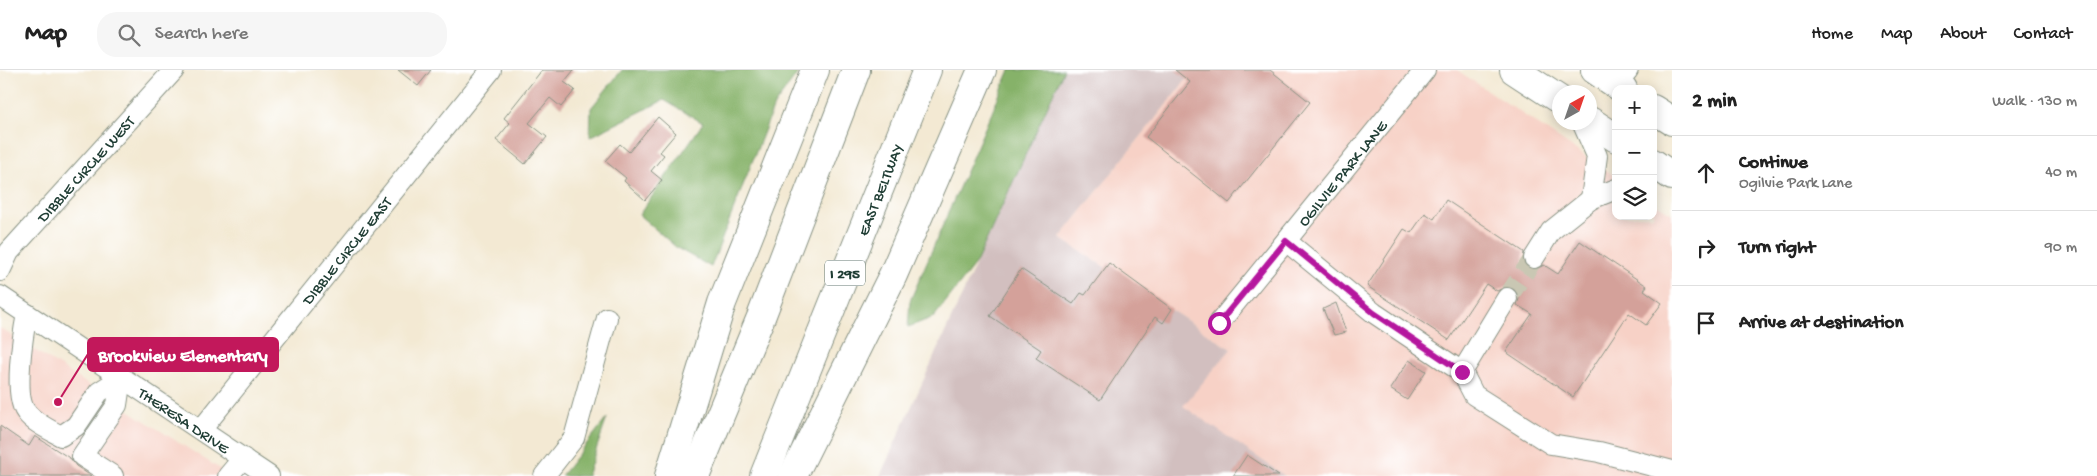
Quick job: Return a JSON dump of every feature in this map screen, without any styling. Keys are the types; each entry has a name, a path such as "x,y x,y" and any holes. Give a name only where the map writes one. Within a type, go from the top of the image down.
{"highway":[{"path":"669,476 722,303 815,70"},
{"path":"695,476 761,317 856,70"},
{"name":"EAST BELTWAY","path":"764,476 927,70"},
{"path":"793,476 893,275 982,70"},
{"path":"1514,70 1552,95"},
{"path":"1657,112 1672,121"},
{"path":"1597,125 1612,135"}],"street":[{"name":"DIBBLE CIRCLE WEST","path":"0,271 8,252 174,70"},
{"name":"DIBBLE CIRCLE EAST","path":"201,430 491,70"},
{"name":"OGILVIE PARK LANE","path":"1219,323 1426,70"},
{"path":"1586,130 1597,156 1591,199"},
{"path":"1534,258 1551,231 1591,199 1612,191"},
{"path":"1286,241 1374,313 1462,372 1474,395 1551,444 1599,452 1672,471"},
{"name":"THERESA DRIVE","path":"0,296 269,476"},
{"path":"1462,372 1507,298"},
{"path":"27,314 21,342 20,397 26,412 45,427 61,436 76,426 99,392 121,378"},
{"path":"544,476 574,438 607,318"},
{"path":"113,476 82,456 117,405 121,378"},
{"path":"228,476 231,475 243,458"}],"shaded area":[{"path":"1064,70 1194,70 1060,238 1231,349 1183,406 1285,476 880,476"},
{"path":"1194,70 1457,70 1612,174 1612,220 1657,220 1657,205 1672,214 1672,476 1285,476 1182,406 1231,349 1060,238"},
{"path":"0,328 231,476 0,476"}],"green space":[{"path":"622,70 800,70 774,106 711,267 677,248 639,215 703,123 664,100 590,137 591,108"},
{"path":"1010,70 1064,70 976,263 934,317 908,327 910,301"},
{"path":"607,418 587,476 561,476"}],"building":[{"path":"398,70 431,70 418,86"},
{"path":"542,70 574,70 564,82 575,90 561,107 550,98 529,123 547,137 525,164 496,140 510,123 504,118"},
{"path":"1175,70 1270,70 1310,102 1229,203 1146,137 1190,82"},
{"path":"658,117 676,133 660,152 664,155 651,171 662,180 645,200 624,181 626,178 605,161 620,144 629,152"},
{"path":"1446,200 1524,252 1523,263 1528,268 1534,270 1544,265 1558,274 1580,241 1647,286 1644,290 1662,303 1646,325 1629,313 1573,397 1506,352 1532,314 1517,305 1518,293 1513,288 1507,286 1497,291 1486,284 1449,340 1367,286 1404,229 1411,233 1425,213 1434,219"},
{"path":"1109,263 1172,309 1163,323 1155,317 1100,400 1036,358 1041,350 990,316 1021,269 1073,304 1081,293 1085,295"},
{"path":"1336,303 1346,332 1334,335 1323,309"},
{"path":"1409,360 1426,371 1407,400 1390,389"},
{"path":"0,426 29,446 35,436 71,459 76,466 91,476 0,476"},
{"path":"1247,455 1279,476 1233,476"}],"tunnel":[{"path":"1507,298 1534,258"}],"place":[{"name":"Brookview Elementary","path":"58,402"}],"route":[{"path":"1219,323 1286,241 1374,313 1462,372"}]}
